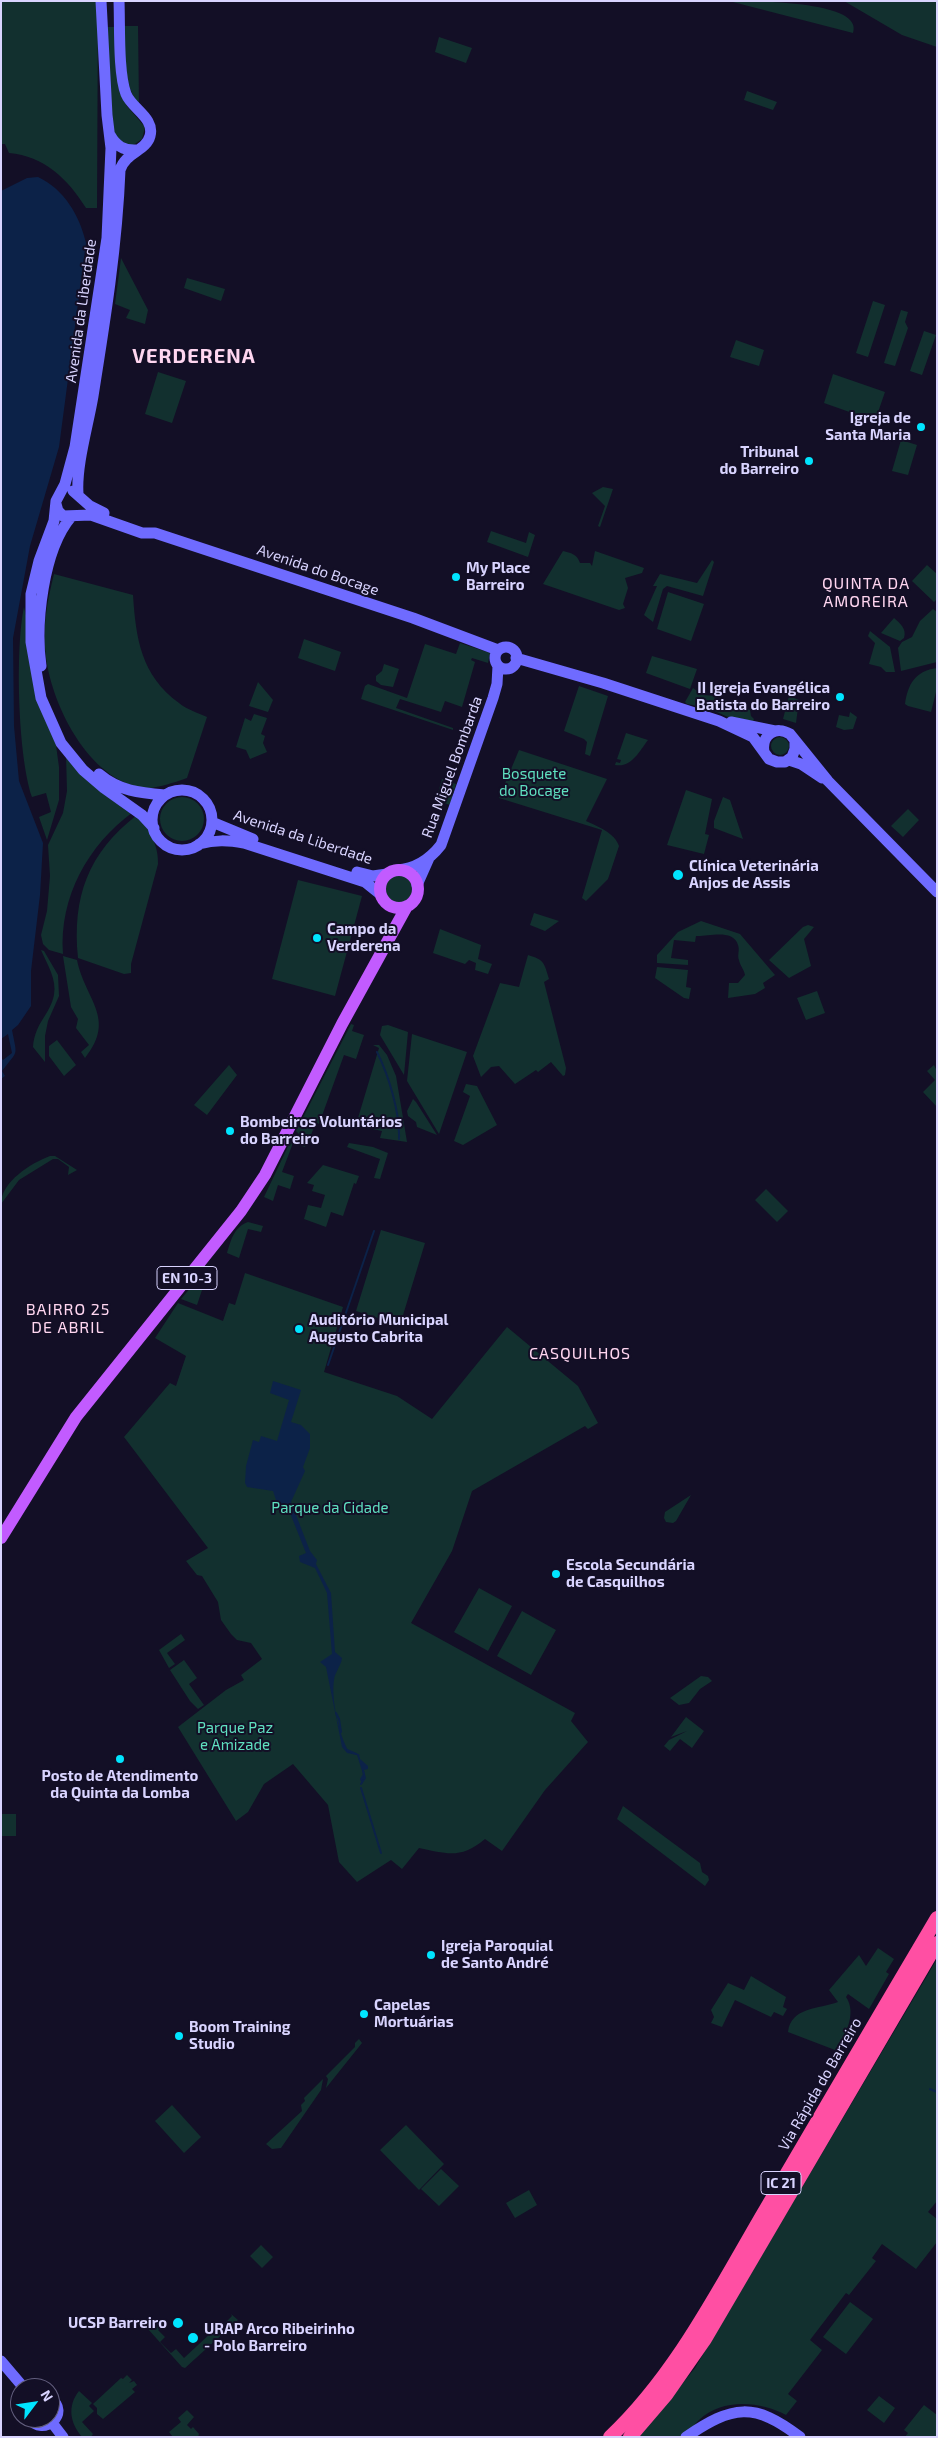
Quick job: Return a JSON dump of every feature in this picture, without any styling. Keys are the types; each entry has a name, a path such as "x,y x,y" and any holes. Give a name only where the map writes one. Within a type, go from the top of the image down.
{"highway":[{"name":"Via Rápida do Barreiro","path":"610,2437 645,2401 666,2374 724,2281 937,1918"},
{"name":"Via Rápida do Barreiro","path":"630,2437 666,2395 705,2339 937,1943"}],"main road":[{"name":"Avenida da Liberdade","path":"101,1 108,128 111,148 109,215 104,267 75,447 66,484 58,499 54,521 39,561 31,594 31,642 41,698 61,743 83,770 142,815 154,828"},
{"name":"Avenida da Liberdade","path":"79,495 79,468 88,424 110,285 118,218 120,170 123,162 147,143 151,128 145,117 129,100 124,88 119,1"},
{"path":"108,128 121,148 137,150"},
{"path":"73,517 60,514 58,499 71,490 79,495 82,508 61,530 43,586 38,628 41,663 53,710 68,740 83,761 109,782 132,792 165,795 181,790 196,793 207,803 212,822 205,838 199,844 181,849 172,848 164,843 154,828 152,821 155,806 165,795"},
{"name":"Avenida do Bocage","path":"79,495 98,511 145,526 155,533"},
{"name":"Avenida do Bocage","path":"73,517 91,516 142,533 155,533 232,557 470,638 505,662 520,667 531,664 603,683 719,722 753,737 764,752"},
{"name":"Rua Miguel Bombarda","path":"392,872 414,867 429,858 440,847 505,662"},
{"name":"Avenida do Bocage","path":"719,722 727,721 775,731"},
{"path":"828,782 801,764 789,760 773,761 764,752 765,739 775,731 787,732 828,782 937,892"},
{"path":"789,760 794,753 795,741"},
{"name":"Avenida da Liberdade","path":"212,822 236,833 367,875 392,872"},
{"name":"Avenida da Liberdade","path":"199,844 212,840 244,843 365,882 381,897"},
{"name":"Rua Miguel Bombarda","path":"417,885 429,858"},
{"path":"381,897 392,907 407,906 416,897 417,885 410,874 392,872 380,883 381,897 389,914 390,934"},
{"name":"EN 10-3","path":"1,1538 76,1417 241,1211 265,1175 390,934 407,906"},
{"path":"1,2361 15,2378"},
{"path":"686,2437 725,2414 744,2412 771,2417 800,2437"}],"green space":[{"path":"1,1 98,1 97,208 86,208 63,179 44,164 22,155 9,153 5,144 1,144"},
{"path":"729,1 780,2 824,8 841,14 852,22 853,33"},
{"path":"844,1 937,1 937,47 902,35"},
{"path":"124,26 138,26 139,105 127,78"},
{"path":"106,27 116,27 126,105 145,127 142,139 132,146 121,143 113,130"},
{"path":"439,37 472,48 466,63 435,52"},
{"path":"747,91 777,102 773,110 744,100"},
{"path":"121,258 148,310 145,324 126,318 130,310 115,304"},
{"path":"187,278 225,289 221,301 184,288"},
{"path":"873,301 885,305 868,357 856,353"},
{"path":"901,310 908,312 905,322 908,328 895,366 884,363"},
{"path":"924,331 936,335 922,375 910,371"},
{"path":"736,340 764,350 759,366 730,357"},
{"path":"158,372 186,381 172,423 145,414"},
{"path":"833,374 885,392 875,421 824,403"},
{"path":"901,440 917,445 908,475 892,471"},
{"path":"603,487 613,489 600,527 598,526 605,506 592,493"},
{"path":"491,531 526,543 529,532 535,535 528,557 487,542"},
{"path":"563,551 571,553 580,563 590,563 592,566 595,551 644,568 642,573 625,578 628,588 623,604 625,608 619,610 543,584"},
{"path":"712,560 714,562 703,596 667,586 663,589 653,622 644,615 657,586 653,586 660,574 697,583"},
{"path":"927,565 937,574 937,599 934,602 912,581"},
{"path":"54,574 133,595 139,641 143,655 156,680 179,703 207,717 187,778 153,788 129,784 110,774 93,759 78,741 66,720 57,698 46,657 46,615"},
{"path":"668,592 704,604 691,641 657,629"},
{"path":"24,607 55,738 59,767 59,800 47,840 39,817 51,812 46,793 32,797 27,779 21,730 19,649"},
{"path":"933,609 937,612 937,662 901,671 898,648 902,642 912,637 920,621"},
{"path":"894,618 901,624 905,632 904,638 900,641 881,633"},
{"path":"870,631 890,647 895,672 886,672 881,667 869,664 875,643 868,636"},
{"path":"304,639 341,652 335,671 298,658"},
{"path":"460,643 490,653 488,663 472,658 471,660 475,662 462,707 445,701 441,712 400,699 396,708 453,728 453,730 361,699 365,686 368,684 407,698 425,644 456,654"},
{"path":"652,656 697,669 690,689 646,673"},
{"path":"384,664 399,669 393,687 381,685 376,681 376,676 382,671"},
{"path":"937,668 937,688 931,712 905,704 908,690 918,675"},
{"path":"258,682 273,700 268,712 249,706"},
{"path":"579,686 608,696 590,756 585,754 587,742 584,739 564,731"},
{"path":"693,688 703,695 716,696 750,710 753,721 730,718 708,708 687,704 685,702"},
{"path":"789,696 799,700 796,723 783,719"},
{"path":"850,712 857,717 853,729 844,730 836,727 839,715 849,717"},
{"path":"254,714 267,718 261,734 265,736 263,743 267,752 250,759 246,750 236,747 245,718 251,721"},
{"path":"626,733 648,740 630,762 615,765 616,762 620,763 621,760 617,759"},
{"path":"776,737 784,737 789,742 787,753 776,755 771,750 771,742"},
{"name":"Bosquete do Bocage","path":"519,750 607,779 586,821 600,828 614,837 619,846 608,879 586,901 582,898 602,830 499,798"},
{"path":"66,755 133,812 103,840 90,856 80,874 66,912 63,954 49,950 43,944 41,935 47,911 50,876 48,845 63,813 67,791"},
{"path":"442,779 456,784 450,805 436,800"},
{"path":"686,790 712,799 705,834 709,835 704,854 667,845"},
{"path":"178,797 186,797 198,803 204,819 198,835 186,841 178,841 166,835 160,823 160,815 166,803"},
{"path":"723,797 730,800 743,839 714,828 714,821"},
{"path":"908,809 919,820 903,837 891,826"},
{"path":"137,815 152,838 157,851 158,864 131,964 131,973 124,974 78,958 78,915 81,896 95,861 106,845"},
{"path":"399,875 409,879 413,889 409,899 399,903 389,899 385,889 389,879"},
{"name":"Campo da Verderena","path":"298,880 362,896 335,996 272,979"},
{"path":"534,913 559,921 545,931 530,925"},
{"path":"701,921 740,934 775,975 763,983 765,988 755,994 728,998 729,983 738,983 745,975 738,958 738,945 735,940 725,935 696,936 695,942 674,940 671,958 688,960 688,965 657,963 657,955 678,932"},
{"path":"808,925 814,927 804,939 811,966 789,978 769,960 803,927"},
{"path":"440,929 481,945 478,959 492,964 488,974 475,970 476,963 469,960 465,964 433,953"},
{"path":"41,950 44,951 58,975 59,996 48,1021 45,1036 45,1062 33,1047 34,1038 52,1002 55,989 51,972"},
{"path":"528,955 543,962 549,979 544,982 566,1068 565,1075 563,1076 551,1062 538,1072 536,1070 515,1084 499,1066 491,1067 481,1077 473,1056 500,983 519,987"},
{"path":"63,956 77,960 99,1020 94,1044 85,1058 81,1052 89,1045 76,1028 78,1019 71,1007"},
{"path":"657,967 688,970 686,987 691,988 689,999 684,998 655,978"},
{"path":"817,991 825,1013 806,1020 797,998"},
{"path":"351,1024 354,1025 352,1031 364,1035 356,1059 344,1055 319,1124 316,1122 311,1135 302,1137 296,1131"},
{"path":"388,1025 408,1032 404,1075 380,1035 382,1026"},
{"path":"412,1034 467,1052 439,1134 407,1081"},
{"path":"57,1040 76,1065 64,1076 49,1056 49,1046"},
{"path":"373,1045 379,1045 387,1055 396,1076 407,1142 380,1138 382,1131 363,1127 364,1120 358,1118 379,1048"},
{"path":"229,1065 237,1075 207,1115 194,1105"},
{"path":"934,1065 937,1071 937,1107 923,1092 935,1080 927,1071"},
{"path":"466,1084 477,1086 497,1125 463,1145 454,1141 470,1096 463,1092"},
{"path":"413,1099 437,1135 417,1127 416,1122 408,1116 407,1111"},
{"path":"293,1136 307,1141 305,1147 293,1143 282,1172 294,1176 290,1189 278,1185 273,1201 264,1197"},
{"path":"349,1143 373,1147 388,1153 380,1179 374,1178 380,1159 347,1147"},
{"path":"50,1156 55,1156 77,1170 68,1175 69,1167 58,1159 53,1159 19,1180 1,1204 6,1188 18,1174 34,1163"},
{"path":"323,1165 359,1176 356,1184 354,1183 343,1216 331,1212 326,1227 304,1219 308,1205 321,1208 325,1195 312,1191 314,1185 307,1183"},
{"path":"766,1189 788,1211 777,1222 755,1200"},
{"path":"248,1222 263,1226 261,1232 248,1229 239,1258 227,1253 236,1231"},
{"path":"381,1230 425,1243 400,1325 356,1311"},
{"name":"Parque da Cidade","path":"245,1273 343,1307 324,1372 397,1396 432,1419 507,1327 578,1386 598,1423 588,1429 585,1426 472,1491 452,1551 411,1623 575,1713 571,1721 588,1742 545,1790 502,1851 485,1839 469,1850 454,1853 419,1848 402,1869 391,1860 357,1882 339,1862 328,1805 293,1764 264,1784 248,1812 236,1821 178,1727 226,1690 244,1680 241,1675 262,1659 251,1643 237,1640 221,1620 218,1602 202,1576 197,1575 186,1561 208,1548 124,1437 170,1383 176,1386 186,1356 155,1338 178,1303 223,1321 229,1303 235,1305"},
{"path":"196,1281 204,1284 197,1305 181,1299"},
{"path":"691,1495 676,1521 673,1523 666,1522 664,1518 665,1512"},
{"path":"479,1588 512,1606 488,1651 454,1632"},
{"path":"522,1611 556,1630 531,1675 497,1656"},
{"path":"181,1634 185,1640 167,1653 175,1664 169,1668 159,1650"},
{"path":"184,1660 197,1678 189,1684 204,1705 198,1709 190,1701 170,1670"},
{"path":"701,1676 708,1677 712,1681 700,1689 689,1703 679,1705 670,1698"},
{"path":"686,1717 704,1731 692,1748 680,1739 670,1751 664,1746 669,1740 687,1731 671,1737"},
{"path":"623,1806 700,1863 702,1872 708,1876 709,1880 705,1886 617,1819"},
{"path":"1,1814 16,1814 16,1836 1,1836"},
{"path":"878,1948 894,1959 886,1972 889,1974 869,2009 848,1994 846,1997 850,2010 849,2024 835,2050 788,2032 790,2024 800,2013 838,2002 829,1990 859,1955 866,1966"},
{"path":"937,1959 937,2201 928,2212 937,2219 937,2242 916,2269 882,2244 872,2258 876,2261 849,2295 846,2293 810,2340 822,2350 788,2394 797,2401 786,2415 765,2407 741,2404 730,2405 708,2413 681,2436 639,2437 695,2368"},
{"path":"751,1976 786,1997 783,2007 787,2009 783,2016 774,2012 771,2017 735,2000 722,2027 711,2023 714,2017 711,2010 728,1983 744,1990"},
{"path":"359,2039 362,2043 326,2088 328,2079 326,2076 355,2047 355,2043"},
{"path":"323,2079 321,2090 281,2148 272,2149 266,2144 302,2111 301,2105 305,2101 304,2098"},
{"path":"172,2105 201,2137 184,2153 155,2121"},
{"path":"406,2125 444,2164 419,2190 380,2150"},
{"path":"441,2169 459,2186 439,2206 421,2189"},
{"path":"529,2190 537,2205 515,2218 506,2203"},
{"path":"261,2245 273,2257 262,2268 250,2256"},
{"path":"850,2302 873,2319 846,2354 823,2337"},
{"path":"231,2314 238,2320 185,2368 182,2367 148,2329 150,2322 160,2321 163,2325 158,2330 165,2337 160,2342 171,2353 176,2349 184,2358 212,2332 209,2329 217,2322 221,2327 232,2316"},
{"path":"127,2375 132,2380 129,2383 134,2381 137,2385 132,2389 135,2392 103,2419 97,2414 97,2408 93,2404 121,2378 123,2379"},
{"path":"79,2391 92,2403 89,2406 94,2411 82,2422 93,2434 91,2437 82,2437 73,2420 73,2403"},
{"path":"879,2396 895,2408 884,2423 867,2410"},
{"path":"924,2405 937,2415 937,2437 905,2437 908,2433 904,2430"},
{"path":"187,2410 194,2417 187,2425 191,2429 193,2427 199,2434 198,2437 173,2437 169,2432 181,2422 178,2418"}],"water":[{"path":"38,177 56,189 70,204 80,223 86,243 59,447 30,546 13,638 14,726 19,781 43,843 40,895 31,971 31,1006 18,1025 12,1030 16,1049 14,1055 2,1071 5,1076 1,1079 1,1058 3,1060 12,1053 8,1034 1,1039 1,191 27,178"},
{"path":"273,1381 301,1390 291,1422 301,1425 310,1434 310,1448 303,1467 305,1471 291,1502 310,1551 317,1560 316,1564 331,1593 335,1652 342,1658 334,1680 335,1707 345,1745 349,1752 359,1754 360,1759 368,1766 368,1769 364,1770 365,1775 362,1784 360,1779 363,1774 357,1755 347,1753 342,1747 326,1667 320,1662 332,1654 327,1593 315,1568 300,1562 299,1556 306,1553 290,1513 276,1500 273,1491 247,1487 245,1483 246,1466 253,1440 259,1442 261,1436 277,1441 289,1400 270,1393"}],"waterway":[{"path":"377,1052 393,1095 398,1118 399,1139"},
{"path":"328,1365 374,1231"},
{"path":"336,1713 341,1732"},
{"path":"347,1750 356,1754"},
{"path":"361,1784 365,1778 363,1771"},
{"path":"361,1788 381,1853"},
{"path":"930,2089 937,2092"}],"place":[{"name":"Igreja de Santa Maria","path":"921,427"},
{"name":"Tribunal do Barreiro","path":"809,461"},
{"name":"My Place Barreiro","path":"456,577"},
{"name":"II Igreja Evangélica Batista do Barreiro","path":"840,697"},
{"name":"Clínica Veterinária Anjos de Assis","path":"678,875"},
{"name":"Campo da Verderena","path":"317,938"},
{"name":"Bombeiros Voluntários do Barreiro","path":"230,1131"},
{"name":"Auditório Municipal Augusto Cabrita","path":"299,1329"},
{"name":"Escola Secundária de Casquilhos","path":"556,1574"},
{"name":"Posto de Atendimento da Quinta da Lomba","path":"120,1759"},
{"name":"Igreja Paroquial de Santo André","path":"431,1955"},
{"name":"Capelas Mortuárias","path":"364,2014"},
{"name":"Boom Training Studio","path":"179,2036"},
{"name":"UCSP Barreiro","path":"178,2323"},
{"name":"URAP Arco Ribeirinho - Polo Barreiro","path":"193,2338"}],"district":[{"name":"VERDERENA","path":"194,356"},
{"name":"QUINTA DA AMOREIRA","path":"866,593"},
{"name":"BAIRRO 25 DE ABRIL","path":"68,1319"},
{"name":"CASQUILHOS","path":"580,1354"}],"park label":[{"name":"Parque Paz e Amizade","path":"235,1736"}]}
